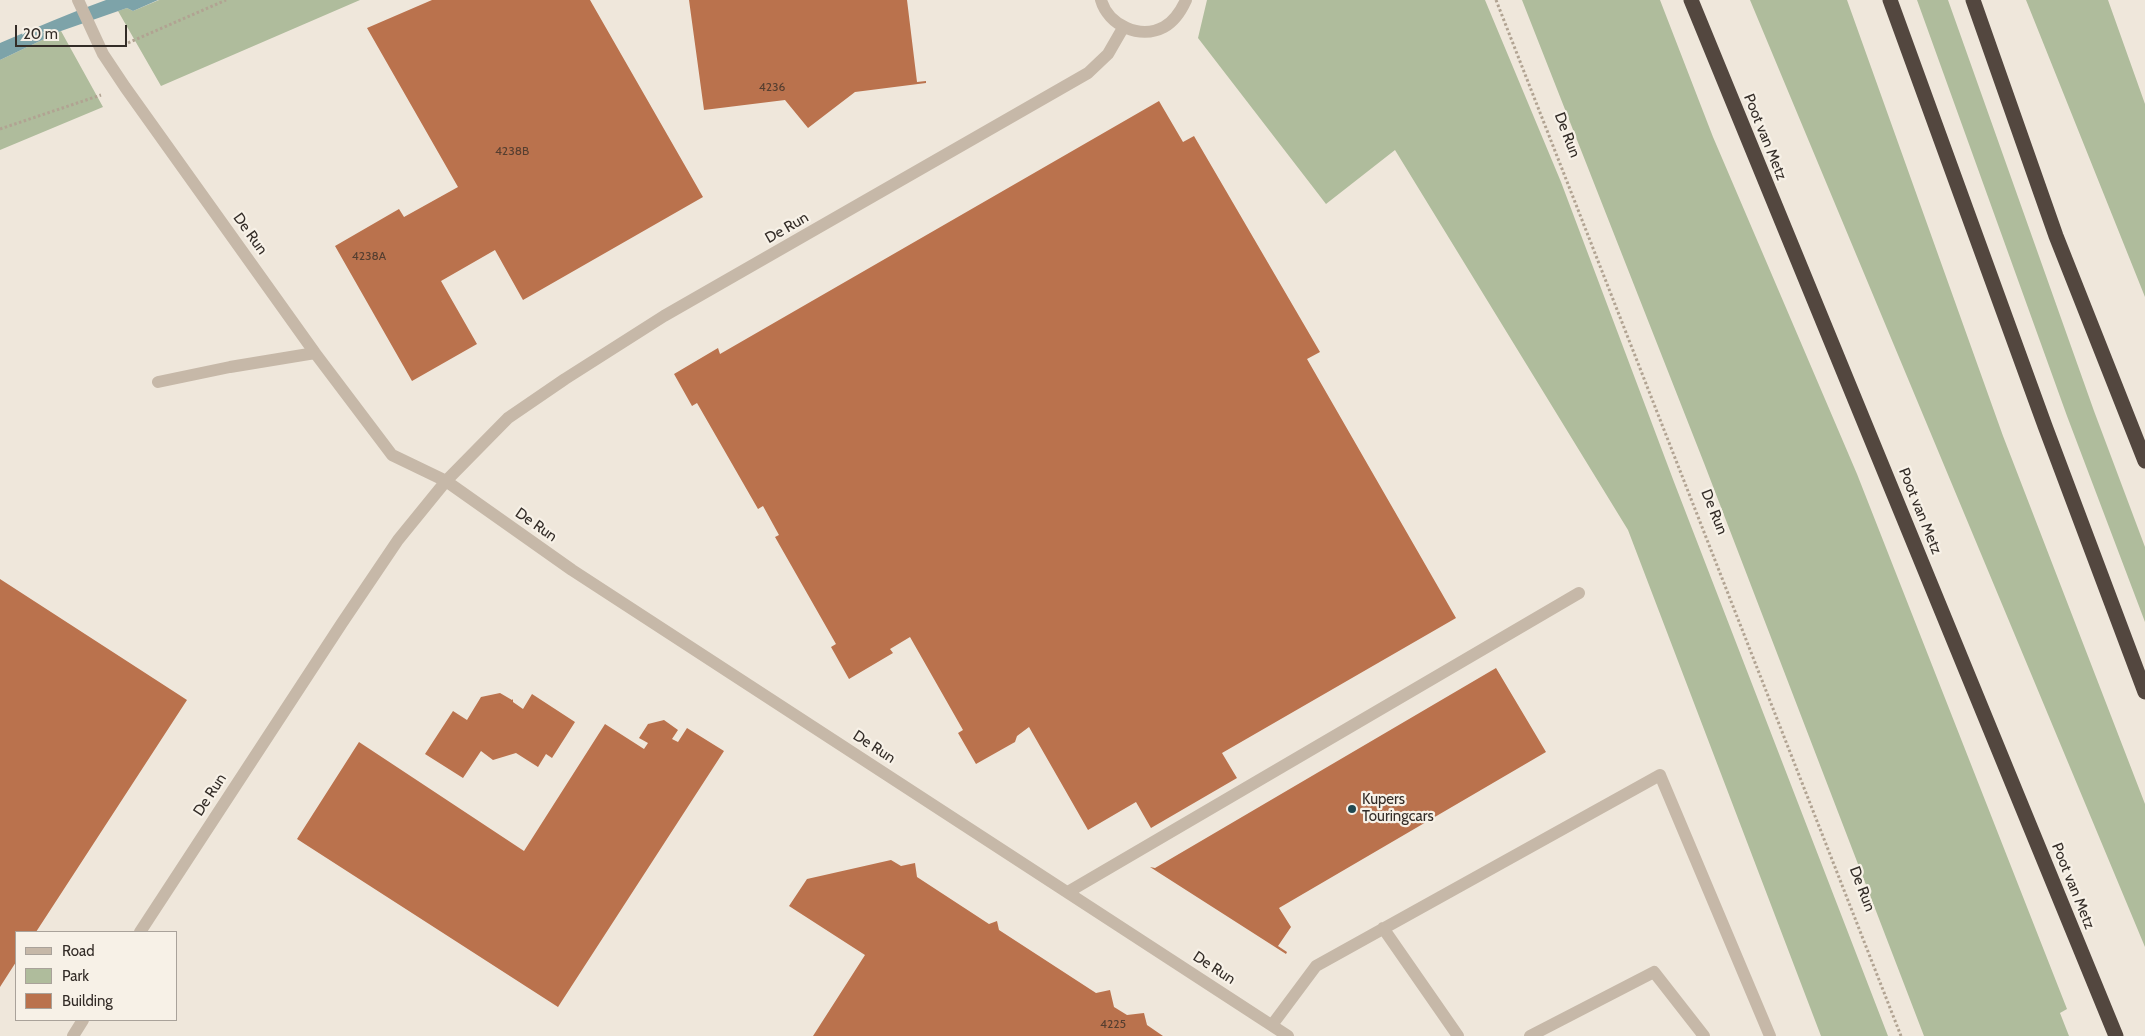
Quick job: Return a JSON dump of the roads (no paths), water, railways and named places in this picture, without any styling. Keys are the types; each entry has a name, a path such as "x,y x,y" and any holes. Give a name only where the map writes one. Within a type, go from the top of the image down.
{"highway":[{"name":"Poot van Metz","path":"1691,0 2114,1032"},
{"path":"1890,0 2045,426 2145,692"},
{"path":"1973,0 2056,236 2145,461"}],"street":[{"name":"De Run","path":"78,0 103,54 125,87 315,353 392,455 446,480 572,570 1288,1036"},
{"path":"1101,0 1104,11 1124,28 1144,32 1164,27 1180,14 1186,0"},
{"name":"De Run","path":"141,931 398,540 446,480 508,418 664,316 1088,73 1108,54 1124,28"},
{"path":"158,382 285,356 315,353"},
{"path":"1068,892 1579,593"},
{"path":"1272,1025 1316,966 1660,775 1770,1036"},
{"path":"1383,928 1458,1036"},
{"path":"1530,1036 1654,972 1704,1036"},
{"path":"73,1036 82,1021"}],"water":[{"path":"106,0 158,0 133,11 127,8 61,31 0,60 0,43"}],"place":[{"name":"Kupers Touringcars","path":"1352,809"}]}
